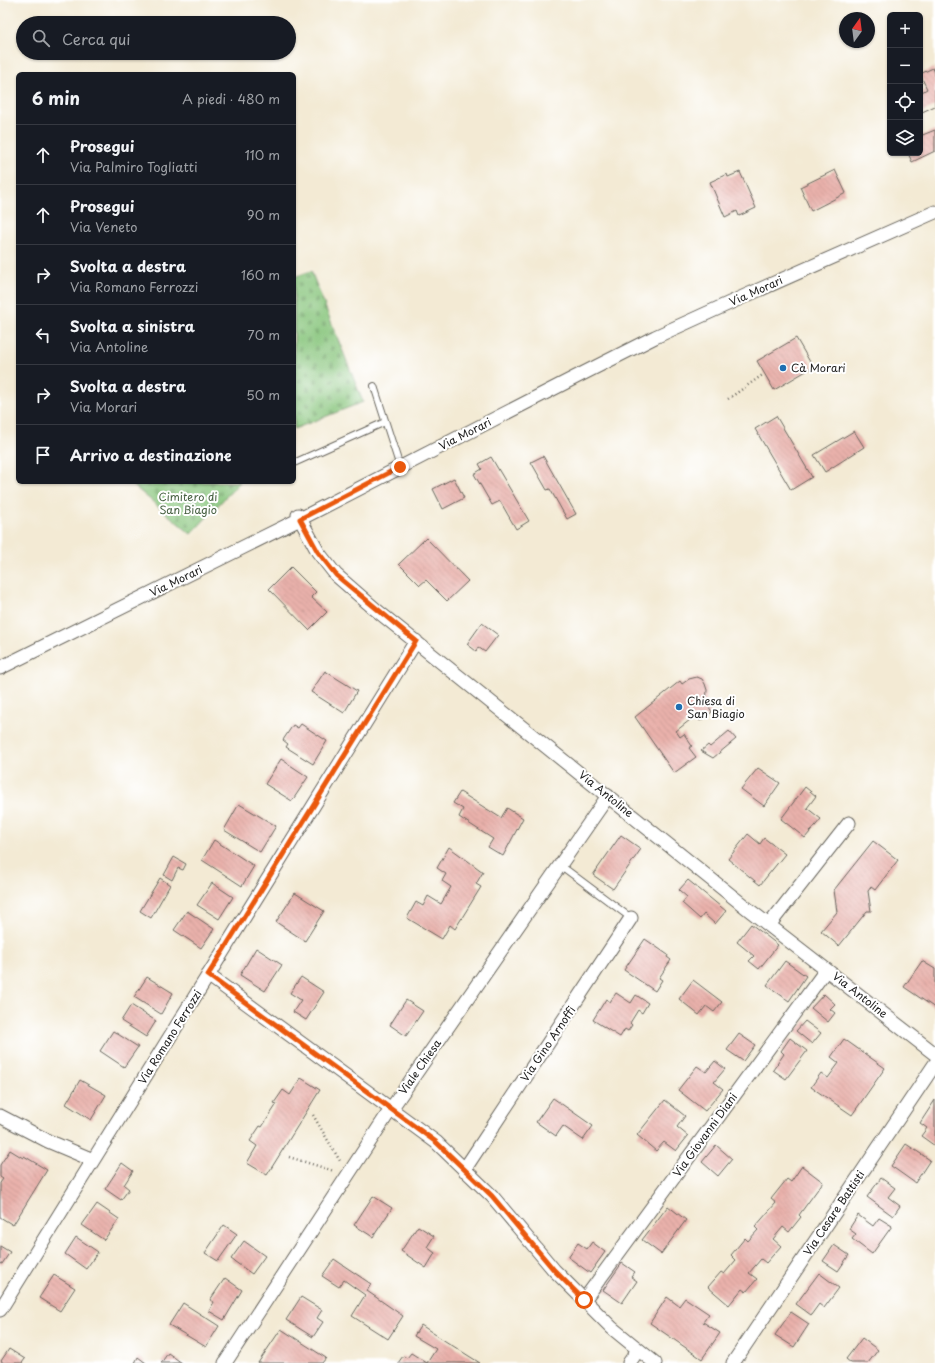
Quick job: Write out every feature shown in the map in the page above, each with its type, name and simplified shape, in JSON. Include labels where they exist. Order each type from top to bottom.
[{"type":"street","name":"Via Morari","points":[[0,668],[655,337],[935,212]]},
{"type":"street","name":"Via Antoline","points":[[299,517],[318,552],[336,575],[769,925],[935,1054]]},
{"type":"street","name":"Via Romano Ferrozzi","points":[[0,1310],[416,641]]},
{"type":"street","name":"Viale Chiesa","points":[[225,1363],[391,1109],[608,796]]},
{"type":"street","points":[[769,925],[849,823]]},
{"type":"street","name":"Via Gino Arnoffi","points":[[464,1170],[631,918]]},
{"type":"street","name":"Via Giovanni Diani","points":[[584,1300],[826,970]]},
{"type":"street","points":[[208,975],[436,1142],[492,1196],[554,1270],[612,1328],[655,1363]]},
{"type":"street","name":"Via Cesare Battisti","points":[[733,1363],[935,1064]]},
{"type":"street","points":[[0,1116],[48,1141],[93,1160]]},
{"type":"street","points":[[629,1363],[638,1350]]},
{"type":"lane","points":[[374,386],[400,467]]},
{"type":"lane","points":[[296,462],[385,422]]},
{"type":"lane","points":[[560,864],[631,918]]},
{"type":"path","points":[[728,399],[764,374]]},
{"type":"path","points":[[313,1115],[348,1175]]},
{"type":"path","points":[[289,1157],[348,1175]]},
{"type":"green space","points":[[311,271],[363,402],[296,428],[296,276]]},
{"type":"green space","name":"Cimitero di San Biagio","points":[[131,484],[238,484],[191,534]]},
{"type":"building","points":[[933,68],[935,73],[935,106],[923,112],[923,91],[927,89],[923,80],[923,73]]},
{"type":"building","points":[[935,130],[935,151],[912,162],[909,156],[923,156],[923,135]]},
{"type":"building","points":[[835,170],[846,193],[811,211],[800,187]]},
{"type":"building","points":[[740,172],[756,208],[739,216],[737,211],[725,217],[710,182],[727,174],[728,177]]},
{"type":"building","points":[[796,338],[813,367],[774,390],[757,361]]},
{"type":"building","points":[[776,416],[812,477],[791,490],[755,429]]},
{"type":"building","points":[[854,431],[864,447],[825,472],[814,455]]},
{"type":"building","points":[[543,456],[576,514],[567,519],[550,489],[547,490],[531,462]]},
{"type":"building","points":[[491,457],[529,521],[516,529],[500,501],[492,505],[474,474],[482,469],[479,464]]},
{"type":"building","points":[[454,478],[464,498],[443,509],[433,489]]},
{"type":"building","points":[[426,538],[468,581],[447,601],[426,580],[420,585],[399,564]]},
{"type":"building","points":[[291,567],[316,592],[311,597],[327,612],[309,630],[269,589]]},
{"type":"building","points":[[482,623],[498,635],[485,652],[478,647],[476,651],[467,644]]},
{"type":"building","points":[[325,671],[357,691],[344,713],[311,692]]},
{"type":"building","name":"Chiesa di San Biagio","points":[[697,677],[702,679],[705,684],[707,690],[706,702],[712,712],[700,721],[695,716],[676,731],[680,737],[684,734],[692,746],[689,748],[696,757],[674,773],[635,717],[680,681],[682,684],[689,679]]},
{"type":"building","points":[[301,724],[327,741],[313,764],[286,747],[288,744],[283,740],[293,725],[298,728]]},
{"type":"building","points":[[729,731],[736,739],[713,758],[701,751],[708,745],[710,747]]},
{"type":"building","points":[[281,759],[308,777],[292,801],[265,784]]},
{"type":"building","points":[[758,768],[780,783],[764,806],[741,789]]},
{"type":"building","points":[[805,787],[816,796],[807,808],[821,819],[805,838],[781,819]]},
{"type":"building","points":[[460,792],[501,818],[507,808],[523,818],[503,856],[488,847],[493,839],[459,817],[463,809],[453,803]]},
{"type":"building","points":[[239,804],[276,826],[260,852],[224,830]]},
{"type":"building","points":[[748,834],[760,844],[764,838],[785,854],[760,885],[728,859]]},
{"type":"building","points":[[621,835],[641,849],[613,889],[593,875]]},
{"type":"building","points":[[214,840],[254,866],[242,886],[202,860]]},
{"type":"building","points":[[873,841],[898,860],[875,890],[871,887],[868,891],[871,911],[867,911],[839,946],[821,931],[837,912],[834,890]]},
{"type":"building","points":[[449,847],[483,872],[476,884],[481,887],[455,929],[450,925],[442,939],[407,918],[416,902],[423,906],[428,896],[441,904],[451,887],[442,881],[446,874],[437,868]]},
{"type":"building","points":[[174,857],[186,864],[183,870],[178,868],[172,880],[164,875]]},
{"type":"building","points":[[160,878],[170,885],[151,918],[140,911]]},
{"type":"building","points":[[688,880],[726,911],[715,924],[704,914],[700,919],[682,903],[687,897],[679,890]]},
{"type":"building","points":[[212,883],[233,897],[219,919],[197,905]]},
{"type":"building","points":[[295,893],[324,911],[305,941],[276,922]]},
{"type":"building","points":[[187,911],[214,929],[201,948],[174,930]]},
{"type":"building","points":[[751,924],[778,945],[759,969],[749,961],[754,956],[737,942]]},
{"type":"building","points":[[645,939],[668,955],[667,957],[671,960],[659,978],[662,980],[655,991],[624,970]]},
{"type":"building","points":[[256,948],[282,965],[265,991],[240,975]]},
{"type":"building","points":[[785,961],[806,976],[789,1001],[767,985]]},
{"type":"building","points":[[922,961],[935,969],[935,1008],[904,987]]},
{"type":"building","points":[[147,977],[173,993],[161,1014],[134,997]]},
{"type":"building","points":[[301,977],[324,992],[306,1020],[293,1012],[301,1000],[290,993]]},
{"type":"building","points":[[693,980],[722,1002],[714,1012],[706,1006],[699,1015],[679,999]]},
{"type":"building","points":[[616,993],[631,1003],[636,995],[648,1003],[642,1013],[638,1010],[630,1023],[632,1025],[628,1031],[625,1029],[620,1037],[593,1020],[606,999],[610,1002]]},
{"type":"building","points":[[824,994],[835,1004],[830,1009],[835,1013],[828,1022],[811,1008]]},
{"type":"building","points":[[406,1000],[423,1011],[406,1036],[390,1025]]},
{"type":"building","points":[[131,1005],[156,1021],[146,1037],[121,1021]]},
{"type":"building","points":[[805,1021],[821,1033],[812,1044],[796,1031]]},
{"type":"building","points":[[113,1031],[138,1047],[124,1067],[100,1051]]},
{"type":"building","points":[[739,1034],[755,1045],[743,1061],[727,1050]]},
{"type":"building","points":[[790,1038],[807,1051],[786,1079],[773,1070],[784,1054],[781,1051]]},
{"type":"building","points":[[844,1039],[885,1068],[852,1115],[811,1087],[821,1073],[828,1078],[839,1063],[831,1057]]},
{"type":"building","points":[[715,1061],[725,1069],[714,1082],[723,1089],[705,1111],[678,1090],[697,1066],[706,1072]]},
{"type":"building","points":[[301,1078],[320,1090],[267,1175],[247,1163],[257,1146],[250,1141],[260,1126],[262,1127],[277,1104],[274,1103],[283,1090],[290,1095]]},
{"type":"building","points":[[80,1080],[106,1095],[91,1120],[66,1104]]},
{"type":"building","points":[[553,1098],[593,1126],[583,1140],[563,1126],[556,1136],[536,1122]]},
{"type":"building","points":[[665,1100],[685,1116],[677,1127],[688,1136],[676,1151],[664,1142],[656,1151],[637,1135]]},
{"type":"building","points":[[935,1100],[935,1146],[921,1136],[927,1128],[920,1123]]},
{"type":"building","points":[[906,1144],[930,1160],[915,1183],[891,1166]]},
{"type":"building","points":[[716,1145],[732,1159],[718,1176],[702,1162]]},
{"type":"building","points":[[10,1150],[23,1158],[24,1156],[47,1170],[13,1225],[0,1217],[0,1183],[3,1179],[0,1177],[0,1165]]},
{"type":"building","points":[[122,1163],[133,1171],[124,1185],[129,1189],[121,1200],[105,1189]]},
{"type":"building","points":[[802,1166],[823,1182],[799,1215],[801,1217],[789,1232],[783,1227],[773,1239],[781,1246],[766,1263],[761,1259],[749,1273],[757,1279],[746,1292],[742,1289],[729,1305],[708,1287],[721,1272],[724,1274],[736,1260],[731,1255],[745,1238],[748,1241],[758,1230],[755,1227],[776,1203],[771,1199],[787,1179],[791,1182]]},
{"type":"building","points":[[881,1178],[895,1188],[888,1197],[900,1206],[893,1216],[867,1197]]},
{"type":"building","points":[[373,1196],[392,1208],[373,1237],[354,1225]]},
{"type":"building","points":[[97,1204],[119,1219],[104,1240],[82,1225]]},
{"type":"building","points":[[668,1206],[686,1220],[661,1254],[642,1240]]},
{"type":"building","points":[[858,1215],[873,1226],[879,1218],[892,1226],[872,1254],[852,1239],[856,1234],[849,1229]]},
{"type":"building","points":[[224,1225],[237,1234],[218,1261],[205,1253]]},
{"type":"building","points":[[418,1226],[434,1236],[427,1247],[435,1253],[426,1268],[401,1251]]},
{"type":"building","points":[[76,1237],[98,1252],[86,1269],[65,1254]]},
{"type":"building","points":[[244,1241],[265,1256],[252,1274],[231,1259]]},
{"type":"building","points":[[592,1242],[605,1252],[590,1273],[568,1257],[578,1243],[587,1249]]},
{"type":"building","points":[[834,1245],[849,1255],[838,1271],[823,1261]]},
{"type":"building","points":[[0,1246],[10,1252],[2,1264],[0,1263]]},
{"type":"building","points":[[334,1259],[371,1284],[367,1291],[403,1316],[388,1339],[352,1316],[365,1295],[344,1280],[339,1287],[322,1276]]},
{"type":"building","points":[[622,1263],[635,1272],[631,1277],[637,1281],[622,1303],[603,1290]]},
{"type":"building","points":[[819,1273],[839,1288],[824,1308],[819,1304],[811,1315],[796,1304]]},
{"type":"building","points":[[54,1275],[75,1288],[60,1311],[39,1298]]},
{"type":"building","points":[[225,1278],[242,1290],[224,1320],[209,1311],[214,1302],[210,1300]]},
{"type":"building","points":[[301,1297],[322,1310],[317,1318],[323,1322],[313,1337],[286,1320]]},
{"type":"building","points":[[667,1297],[679,1306],[685,1298],[709,1314],[703,1322],[720,1333],[702,1359],[650,1323]]},
{"type":"building","points":[[183,1303],[219,1326],[206,1347],[169,1325]]},
{"type":"building","points":[[791,1312],[809,1324],[794,1347],[775,1335]]},
{"type":"building","points":[[421,1325],[480,1363],[427,1363],[436,1349],[414,1336]]},
{"type":"building","points":[[281,1329],[326,1358],[322,1363],[258,1363]]},
{"type":"building","points":[[862,1338],[878,1350],[868,1363],[851,1363],[846,1359]]},
{"type":"building","points":[[9,1349],[25,1359],[22,1363],[4,1363],[1,1361]]},
{"type":"building","points":[[168,1353],[182,1363],[161,1363]]},
{"type":"building","points":[[411,1353],[427,1363],[398,1363],[403,1356],[407,1358]]},
{"type":"building","points":[[138,1357],[146,1363],[135,1363]]},
{"type":"place","name":"Cà Morari","points":[[783,368]]},
{"type":"place","name":"Chiesa di San Biagio","points":[[679,707]]},
{"type":"route","points":[[400,467],[300,519],[318,552],[336,575],[416,641],[208,975],[436,1142],[492,1196],[554,1270],[584,1300]]}]
